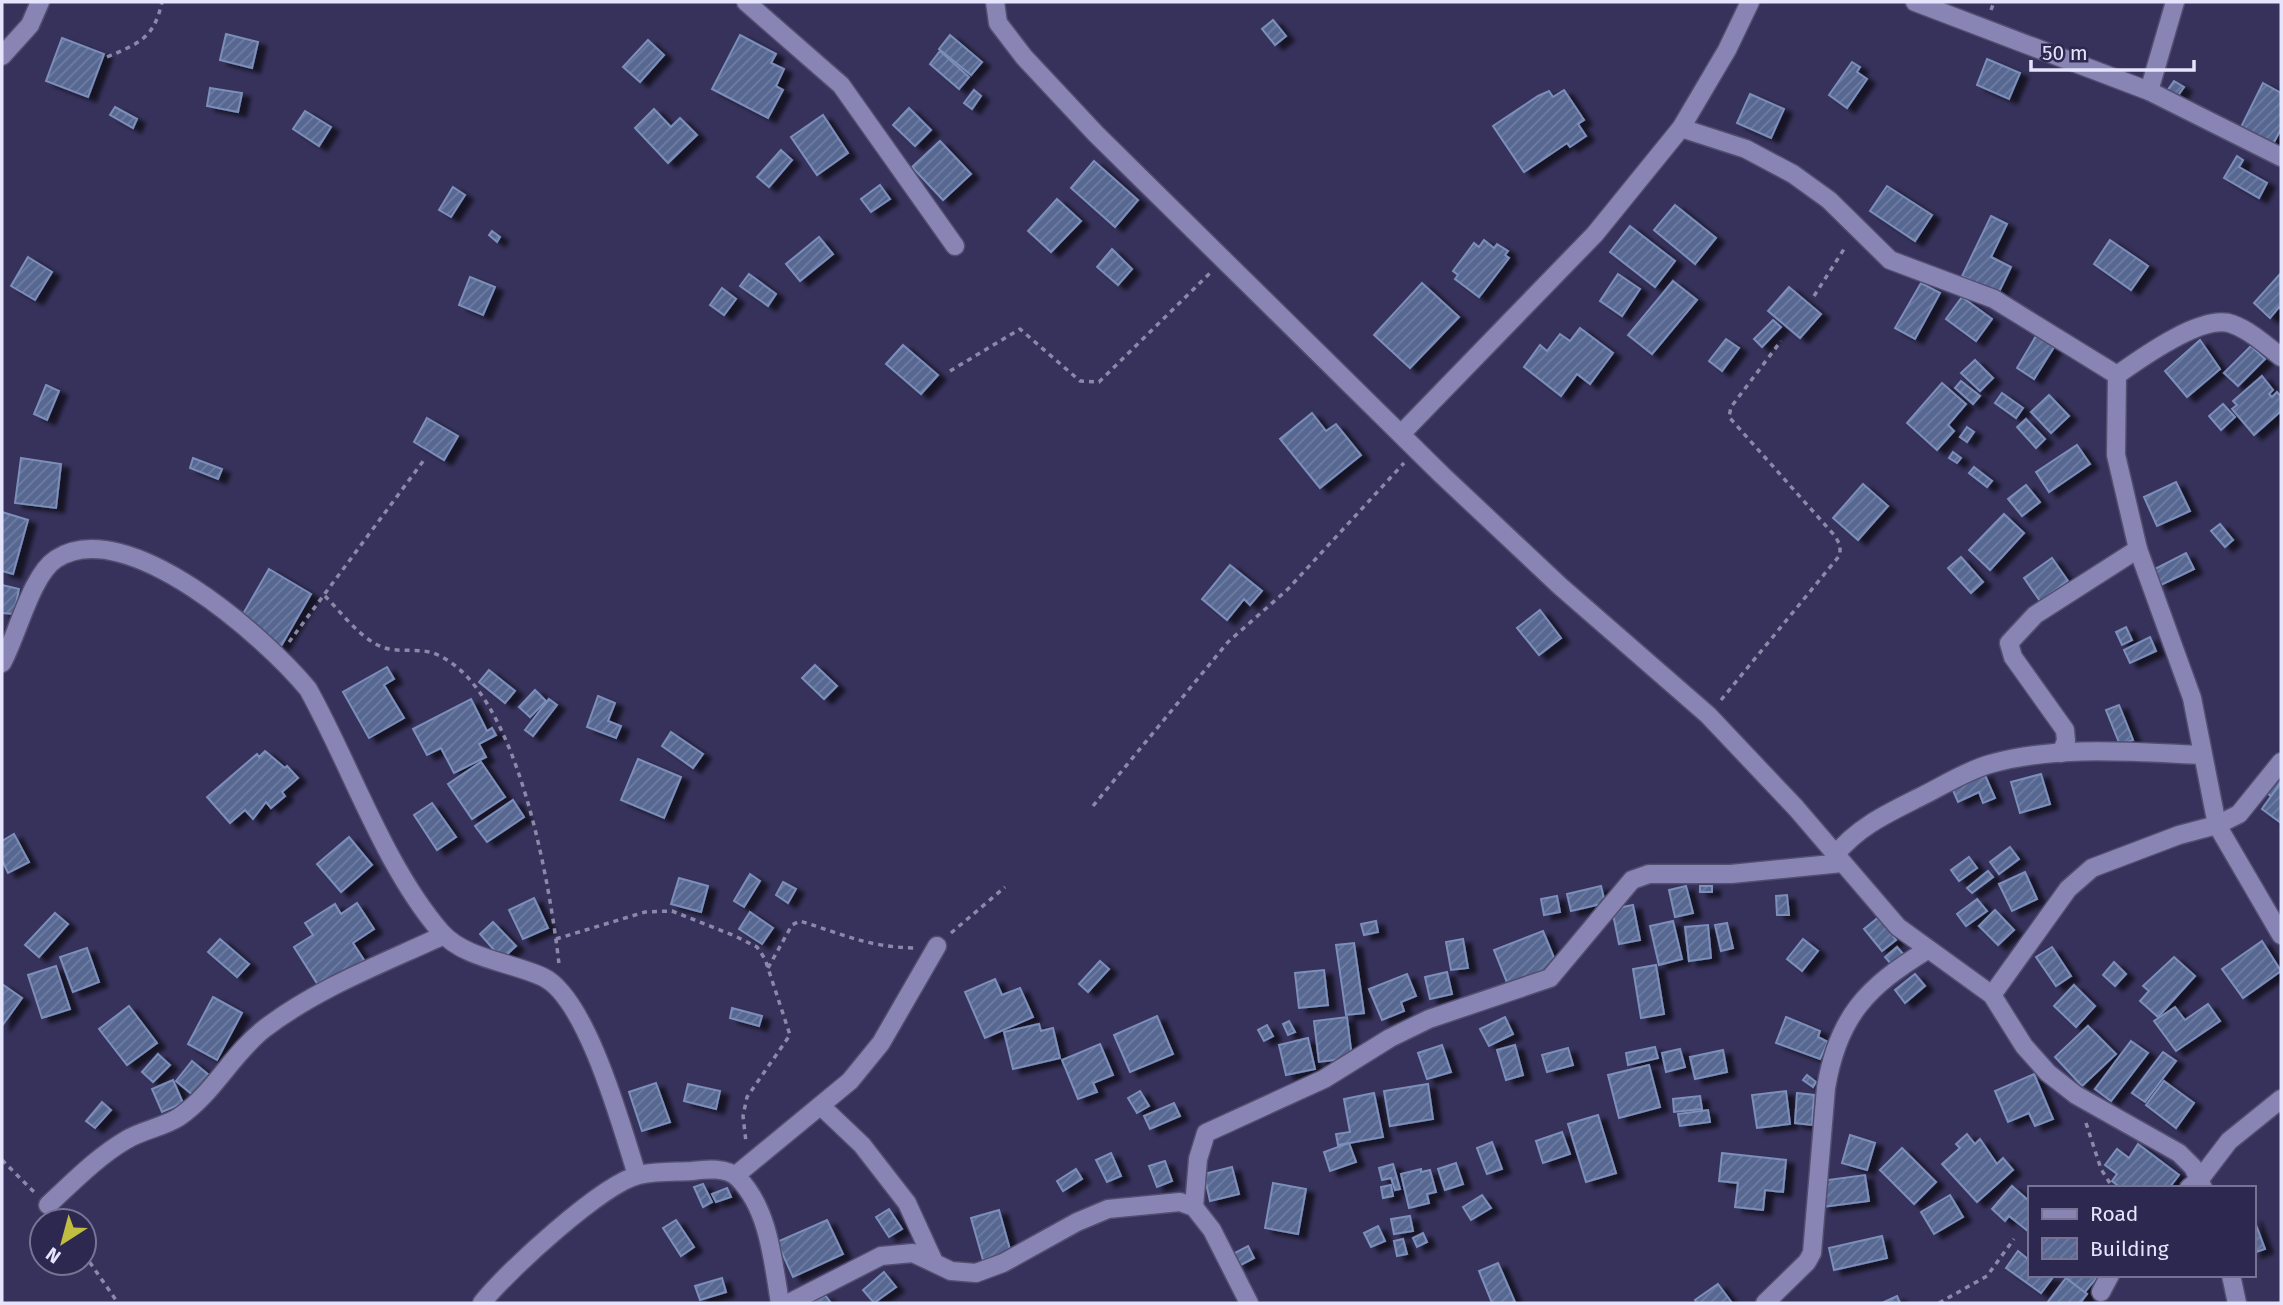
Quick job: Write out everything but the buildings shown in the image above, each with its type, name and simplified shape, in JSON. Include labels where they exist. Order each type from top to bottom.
[{"type":"street","points":[[2,56],[30,25],[40,2]]},
{"type":"street","points":[[746,2],[841,85],[955,246]]},
{"type":"street","points":[[995,2],[998,23],[1024,57],[1223,261],[1560,586],[1708,715],[1898,927],[1992,995],[2024,1046],[2048,1073],[2076,1095],[2179,1153],[2197,1185],[2229,1141],[2281,1099]]},
{"type":"street","points":[[1401,434],[1595,234],[1681,128],[1727,50],[1750,2]]},
{"type":"street","points":[[1915,2],[2148,91],[2281,157]]},
{"type":"street","points":[[2148,91],[2175,2]]},
{"type":"street","points":[[1681,128],[1746,149],[1793,174],[1829,200],[1890,260],[1994,299],[2117,375]]},
{"type":"street","points":[[2117,375],[2149,352],[2211,322],[2231,323],[2281,357]]},
{"type":"street","points":[[2117,375],[2116,454],[2137,549],[2192,698],[2217,825],[2281,935]]},
{"type":"street","points":[[2060,753],[2066,741],[2065,730],[2013,657],[2009,642],[2035,615],[2137,549]]},
{"type":"street","points":[[2,663],[33,590],[52,562],[87,550],[115,550],[174,576],[243,626],[308,689],[415,899],[444,935],[481,955],[544,978],[563,991],[574,1007],[614,1100],[636,1175]]},
{"type":"street","points":[[1839,859],[1848,840],[1878,818],[1988,764],[2060,753],[2102,751],[2202,755]]},
{"type":"street","points":[[1992,995],[2068,889],[2081,876],[2143,848],[2217,825],[2239,814],[2281,762]]},
{"type":"street","points":[[1194,1207],[1198,1159],[1206,1133],[1324,1079],[1429,1019],[1550,978],[1632,880],[1649,874],[1731,874],[1839,859]]},
{"type":"street","points":[[48,1205],[107,1152],[128,1138],[177,1119],[194,1106],[262,1030],[298,1006],[444,935]]},
{"type":"street","points":[[482,1303],[548,1238],[596,1199],[636,1175],[714,1169],[742,1170],[850,1081],[881,1043],[937,946]]},
{"type":"street","points":[[1765,1303],[1807,1262],[1812,1252],[1827,1077],[1851,1015],[1884,977],[1927,950]]},
{"type":"street","points":[[821,1106],[862,1145],[907,1203],[934,1262]]},
{"type":"street","points":[[742,1170],[770,1247],[780,1303]]},
{"type":"street","points":[[789,1303],[881,1256],[913,1253],[951,1271],[976,1273],[1003,1263],[1077,1222],[1108,1209],[1180,1202],[1194,1207],[1212,1230],[1249,1303]]},
{"type":"street","points":[[2101,1292],[2109,1277]]},
{"type":"street","points":[[2231,1277],[2237,1303]]},
{"type":"path","points":[[107,57],[147,37],[158,23],[162,2]]},
{"type":"path","points":[[1814,296],[1857,229]]},
{"type":"path","points":[[950,371],[1020,329],[1080,382],[1099,382],[1223,261]]},
{"type":"path","points":[[1708,715],[1840,555],[1840,545],[1835,536],[1729,417],[1731,407],[1781,341]]},
{"type":"path","points":[[1093,806],[1228,642],[1288,589],[1417,450]]},
{"type":"path","points":[[277,657],[424,460]]},
{"type":"path","points":[[325,596],[365,635],[385,648],[438,654],[463,672],[487,700],[511,754],[537,833],[563,991]]},
{"type":"path","points":[[768,968],[792,925],[800,921],[845,939],[886,947],[937,946],[1005,887]]},
{"type":"path","points":[[556,939],[645,912],[671,911],[757,947],[768,968],[790,1035],[747,1097],[743,1115],[742,1170]]},
{"type":"path","points":[[2076,1095],[2101,1169],[2112,1186]]},
{"type":"path","points":[[2,1160],[48,1205]]},
{"type":"path","points":[[1939,1303],[1987,1276],[2014,1239]]},
{"type":"path","points":[[98,1274],[118,1303]]}]
